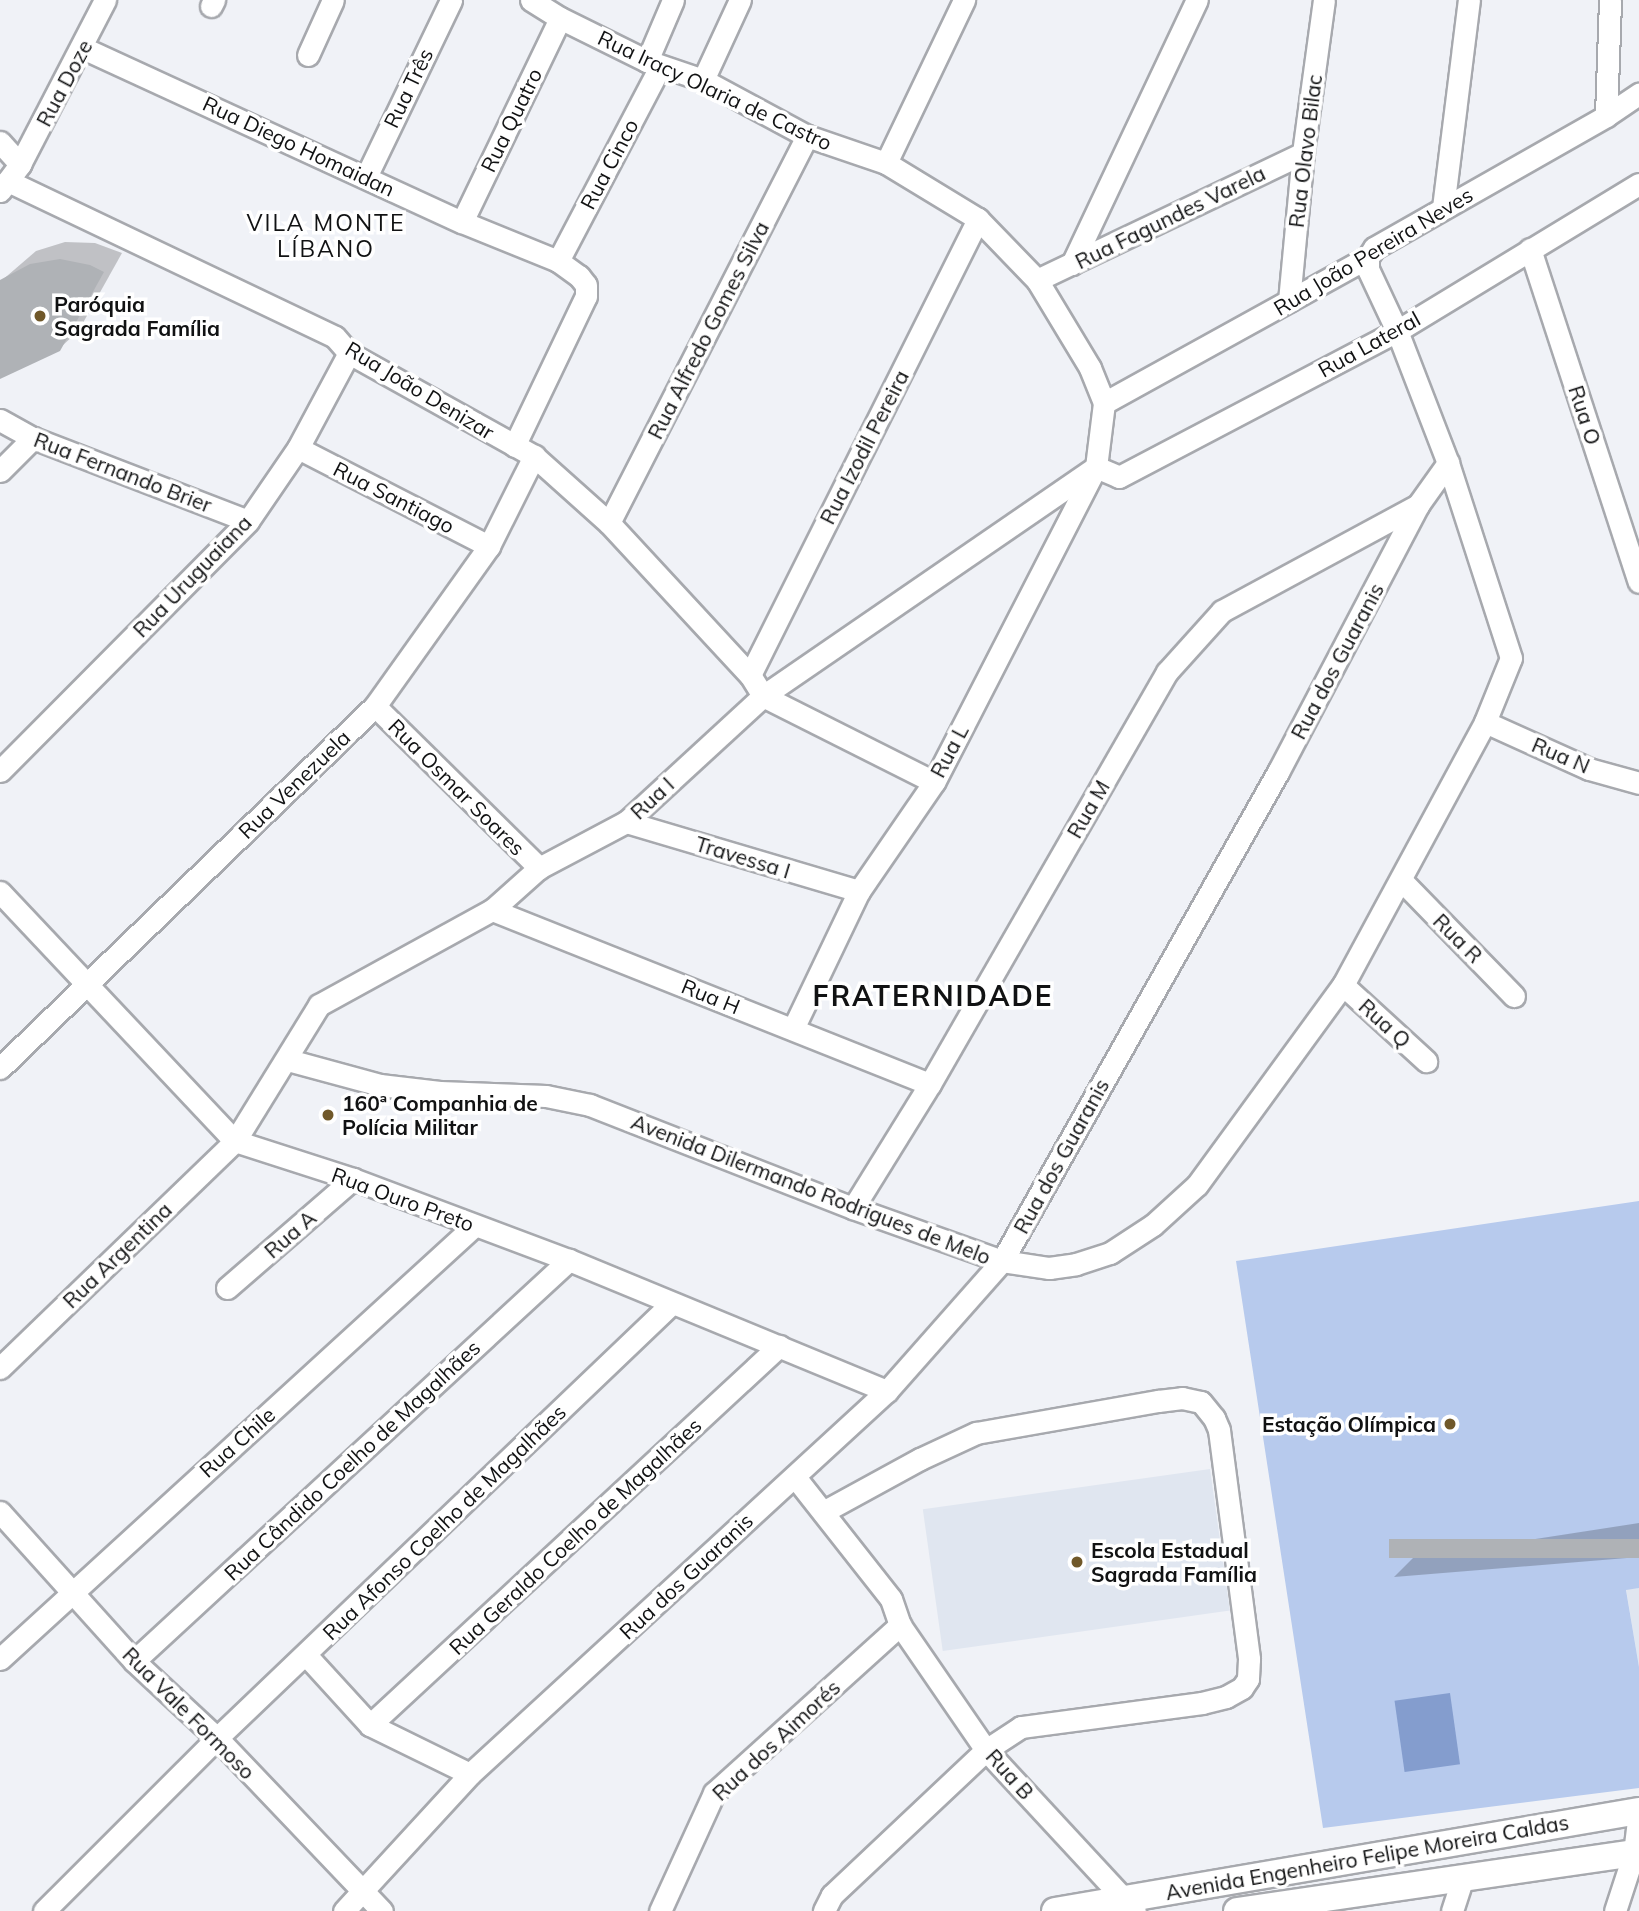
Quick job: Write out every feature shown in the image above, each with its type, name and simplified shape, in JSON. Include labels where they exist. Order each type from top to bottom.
[{"type":"street","name":"Rua Doze","points":[[9,179],[83,48],[105,0]]},
{"type":"street","points":[[308,55],[334,0]]},
{"type":"street","name":"Rua Três","points":[[366,177],[451,0]]},
{"type":"street","name":"Rua Iracy Olaria de Castro","points":[[531,0],[558,10],[653,64],[703,80],[807,136],[886,163],[978,219],[1037,280],[1090,368],[1104,403],[1096,467]]},
{"type":"street","name":"Rua Cinco","points":[[558,261],[653,64],[673,0]]},
{"type":"street","points":[[703,80],[740,0]]},
{"type":"street","points":[[886,163],[964,0]]},
{"type":"street","points":[[1072,264],[1197,0]]},
{"type":"street","name":"Rua Olavo Bilac","points":[[1289,301],[1303,153],[1324,0]]},
{"type":"street","points":[[1443,208],[1469,0]]},
{"type":"street","points":[[1606,116],[1610,0]]},
{"type":"street","name":"Rua Quatro","points":[[462,222],[558,10]]},
{"type":"street","name":"Rua Diego Homaidan","points":[[83,48],[462,222],[558,261],[579,276],[586,285],[586,296],[514,446]]},
{"type":"street","name":"Rua João Pereira Neves","points":[[1104,403],[1368,257],[1374,248],[1606,116],[1639,94]]},
{"type":"street","name":"Rua Alfredo Gomes Silva","points":[[609,523],[807,136]]},
{"type":"street","points":[[0,142],[9,179]]},
{"type":"street","name":"Rua Fagundes Varela","points":[[1037,280],[1303,153]]},
{"type":"street","name":"Rua João Denizar","points":[[9,179],[335,337],[349,353],[534,456],[609,523],[750,675],[763,695]]},
{"type":"street","name":"Rua Lateral","points":[[1096,467],[1119,477],[1397,331],[1636,185]]},
{"type":"street","name":"Rua Izodil Pereira","points":[[750,675],[978,219]]},
{"type":"street","name":"Rua O","points":[[1530,249],[1639,582]]},
{"type":"street","name":"Avenida Dilermando Rodrigues de Melo","points":[[288,1060],[380,1085],[440,1092],[546,1096],[590,1105],[853,1208],[1002,1261],[1049,1268],[1076,1265],[1110,1253],[1153,1225],[1197,1185],[1343,985],[1485,722],[1511,658],[1448,463],[1397,331],[1368,269],[1368,257]]},
{"type":"street","name":"Rua Uruguaiana","points":[[0,771],[248,521],[298,447],[349,353]]},
{"type":"street","name":"Rua Fernando Brier","points":[[0,420],[33,438],[248,521]]},
{"type":"street","points":[[0,471],[33,438]]},
{"type":"street","name":"Rua Santiago","points":[[298,447],[489,546]]},
{"type":"street","name":"Rua Venezuela","points":[[0,1068],[375,706],[489,546],[534,456]]},
{"type":"street","name":"Rua dos Guaranis","points":[[344,1911],[470,1774],[887,1391],[1002,1261],[1278,772],[1418,505],[1448,463]]},
{"type":"street","name":"Rua I","points":[[235,1141],[288,1060],[319,1005],[492,910],[539,868],[626,822],[763,695],[1096,467]]},
{"type":"street","name":"Rua L","points":[[793,1029],[859,891],[934,782],[1096,467]]},
{"type":"street","name":"Rua M","points":[[853,1208],[930,1084],[1167,672],[1222,611],[1418,505]]},
{"type":"street","points":[[763,695],[934,782]]},
{"type":"street","name":"Rua Osmar Soares","points":[[375,706],[539,868]]},
{"type":"street","name":"Rua N","points":[[1485,722],[1589,769],[1639,783]]},
{"type":"street","name":"Travessa I","points":[[626,822],[859,891]]},
{"type":"street","name":"Rua R","points":[[1401,880],[1514,996]]},
{"type":"street","name":"Rua Ouro Preto","points":[[0,892],[235,1141],[353,1179],[569,1260],[887,1391]]},
{"type":"street","name":"Rua H","points":[[492,910],[930,1084]]},
{"type":"street","name":"Rua Q","points":[[1343,985],[1426,1061]]},
{"type":"street","name":"Rua Argentina","points":[[0,1368],[235,1141]]},
{"type":"street","name":"Rua A","points":[[227,1289],[353,1179]]},
{"type":"street","name":"Rua Chile","points":[[0,1659],[474,1226]]},
{"type":"street","name":"Rua Cândido Coelho de Magalhães","points":[[134,1661],[569,1260]]},
{"type":"street","name":"Rua Afonso Coelho de Magalhães","points":[[44,1911],[216,1738],[671,1304]]},
{"type":"street","name":"Rua Geraldo Coelho de Magalhães","points":[[370,1725],[779,1346]]},
{"type":"street","points":[[823,1512],[896,1471],[976,1433],[1182,1398],[1200,1402],[1214,1418],[1219,1430],[1249,1659],[1248,1679],[1242,1688],[1226,1697],[1202,1703],[1021,1727],[986,1750],[832,1895],[824,1911]]},
{"type":"street","name":"Rua B","points":[[795,1477],[891,1599],[900,1625],[986,1750],[1130,1904]]},
{"type":"street","name":"Rua Vale Formoso","points":[[0,1512],[134,1661],[216,1738],[382,1911]]},
{"type":"street","name":"Rua dos Aimorés","points":[[660,1911],[714,1793],[900,1625]]},
{"type":"street","points":[[306,1655],[370,1725],[470,1774]]},
{"type":"street","points":[[1615,1911],[1637,1856],[1639,1811]]},
{"type":"street","name":"Avenida Engenheiro Felipe Moreira Caldas","points":[[1055,1911],[1130,1904],[1639,1811]]},
{"type":"street","name":"Avenida Engenheiro Felipe Moreira Caldas","points":[[1237,1911],[1637,1856]]},
{"type":"street","points":[[1452,1911],[1463,1878]]},
{"type":"shaded area","name":"Estação Olímpica","points":[[1639,1201],[1639,1588],[1626,1590],[1639,1667],[1639,1788],[1323,1828],[1236,1261]]},
{"type":"shaded area","name":"Escola Estadual Sagrada Família","points":[[1210,1469],[1230,1611],[943,1651],[923,1509]]},
{"type":"shaded area","points":[[1639,1588],[1639,1667],[1626,1589]]},
{"type":"shaded area","points":[[1450,1693],[1460,1764],[1405,1772],[1395,1701]]},
{"type":"building","name":"Paróquia Sagrada Família","points":[[60,259],[90,265],[104,272],[60,351],[0,379],[0,280],[30,264]]},
{"type":"building","points":[[1389,1539],[1639,1539],[1639,1558],[1389,1558]]},
{"type":"place","name":"Paróquia Sagrada Família","points":[[40,316]]},
{"type":"place","name":"160ª Companhia de Polícia Militar","points":[[328,1115]]},
{"type":"place","name":"Estação Olímpica","points":[[1450,1424]]},
{"type":"place","name":"Escola Estadual Sagrada Família","points":[[1077,1562]]},
{"type":"district","name":"VILA MONTE LÍBANO","points":[[326,236]]},
{"type":"district","name":"FRATERNIDADE","points":[[933,996]]}]
